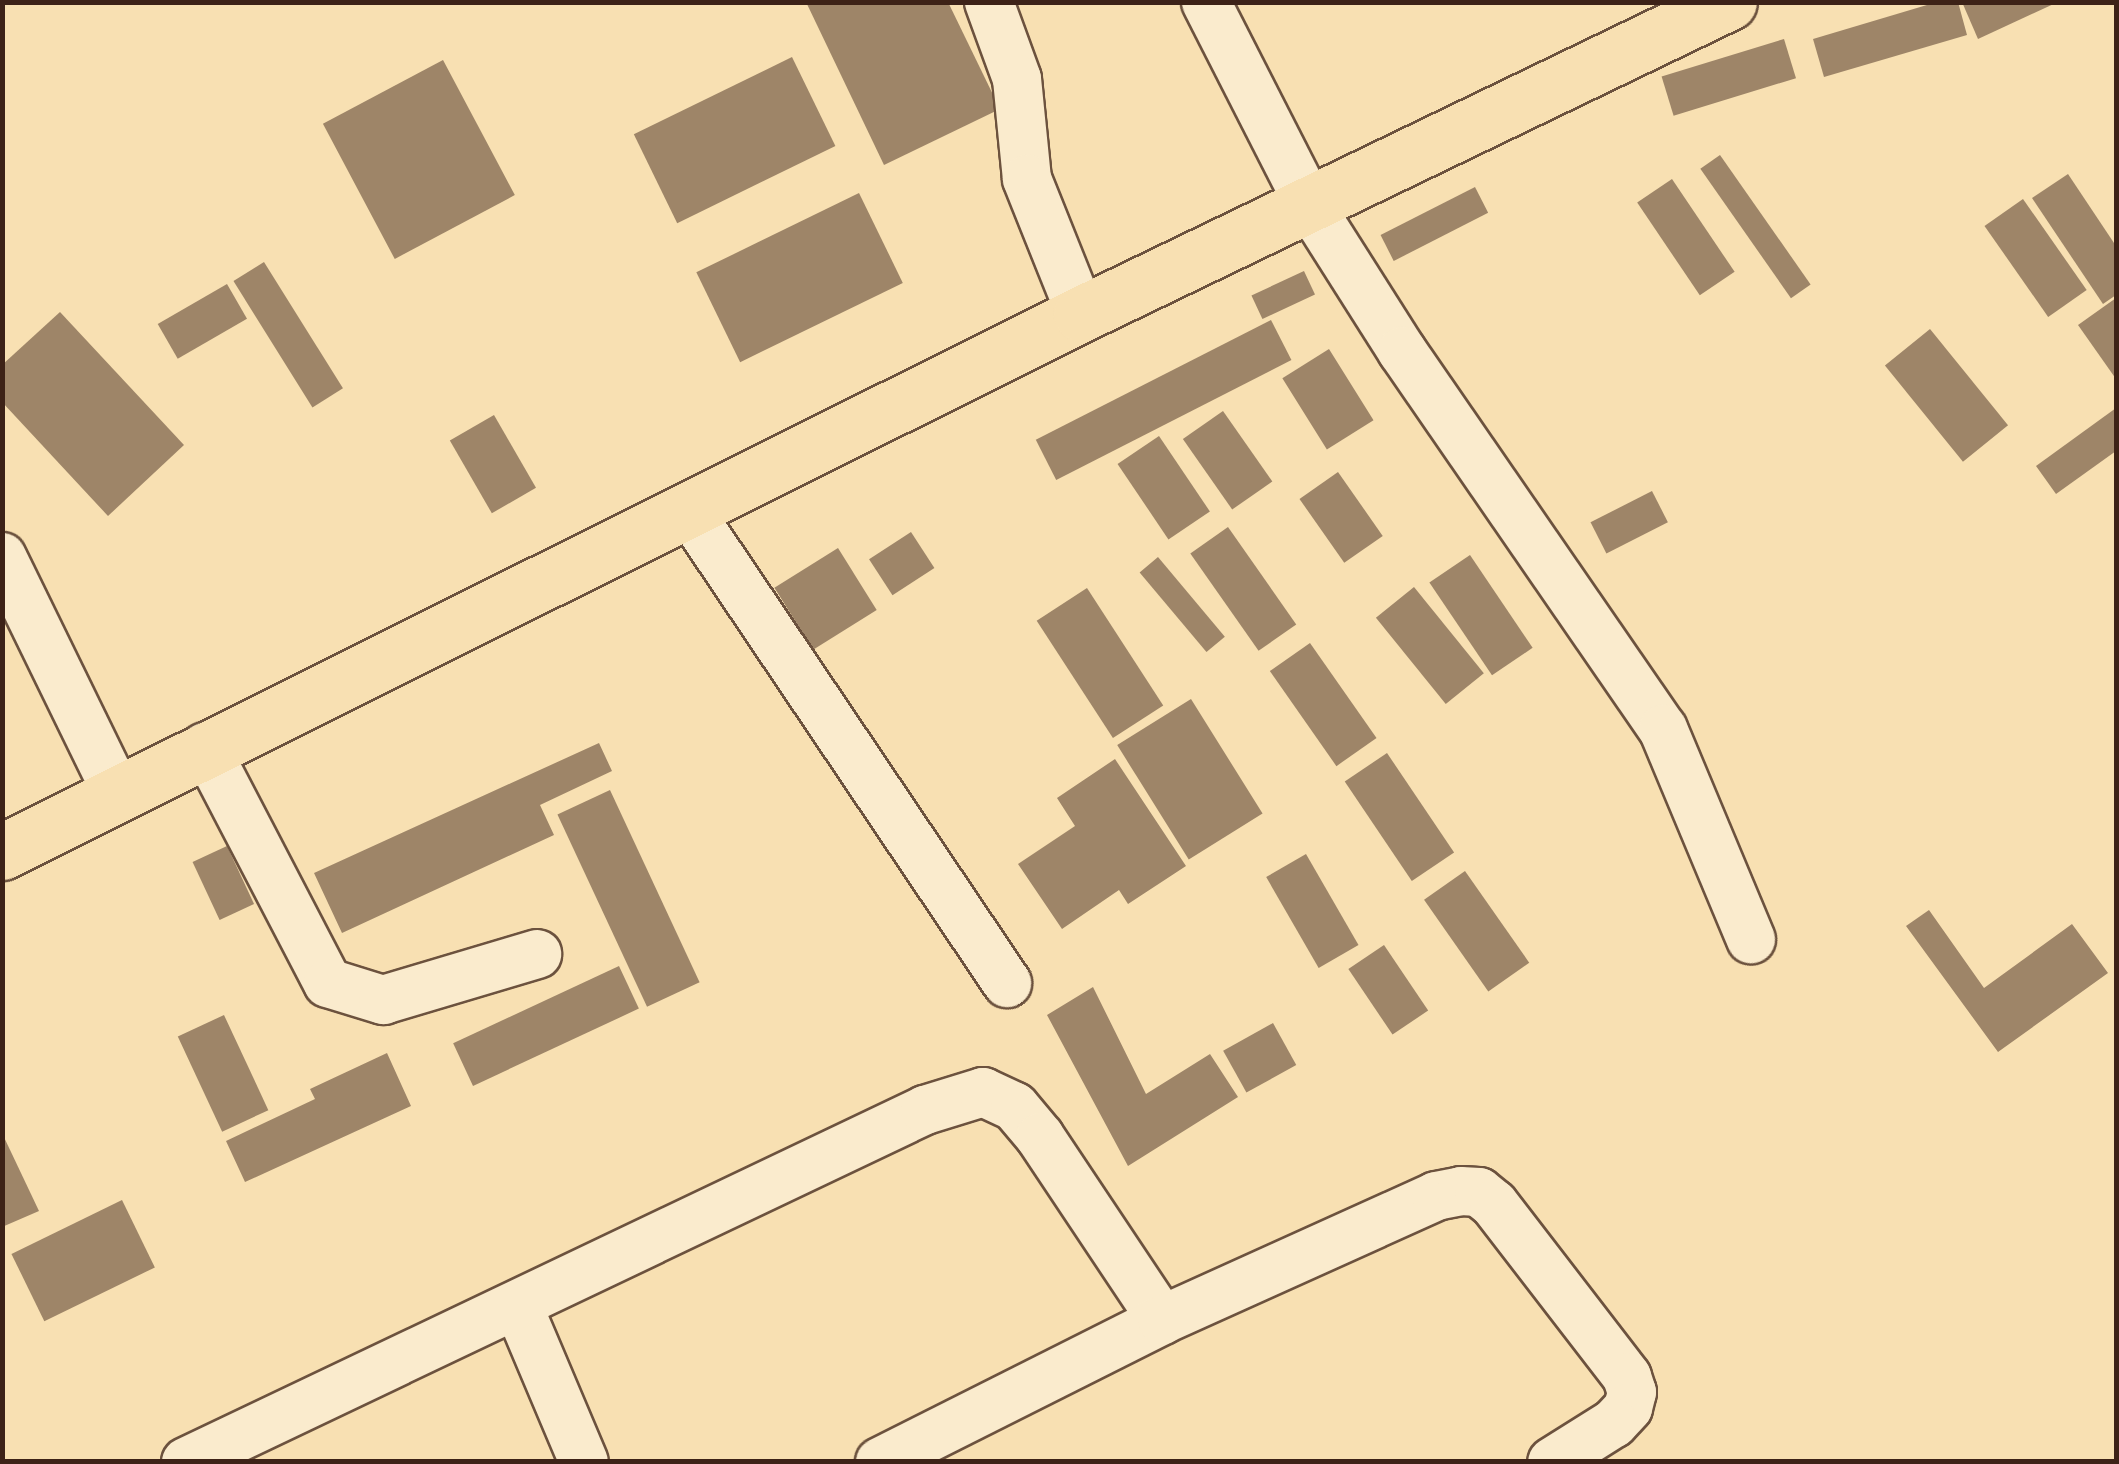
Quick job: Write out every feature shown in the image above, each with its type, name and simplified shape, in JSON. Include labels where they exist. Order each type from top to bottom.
[{"type":"main road","points":[[2,852],[1081,314],[1728,2]]},
{"type":"street","points":[[990,2],[1017,79],[1028,179],[1081,314]]},
{"type":"street","points":[[1206,2],[1310,206],[1402,351],[1663,729],[1751,939]]},
{"type":"street","points":[[688,508],[1007,982]]},
{"type":"street","points":[[2,556],[117,793]]},
{"type":"street","points":[[206,747],[328,984],[383,1000],[536,954]]},
{"type":"street","points":[[186,1462],[924,1110],[983,1092],[1015,1106],[1040,1137],[1162,1320]]},
{"type":"street","points":[[880,1462],[1162,1320],[1436,1196],[1479,1192],[1520,1234],[1627,1377],[1632,1392],[1628,1408],[1614,1424],[1552,1462]]},
{"type":"street","points":[[518,1306],[584,1462]]},
{"type":"building","points":[[806,2],[948,2],[1000,109],[884,165]]},
{"type":"building","points":[[1937,2],[1958,2],[1967,35],[1824,77],[1813,39]]},
{"type":"building","points":[[1962,2],[2058,2],[1978,39]]},
{"type":"building","points":[[1784,39],[1796,78],[1674,116],[1662,76]]},
{"type":"building","points":[[792,57],[835,146],[677,223],[634,134]]},
{"type":"building","points":[[443,60],[515,195],[395,259],[323,124]]},
{"type":"building","points":[[1720,155],[1811,284],[1791,298],[1700,169]]},
{"type":"building","points":[[2068,174],[2116,246],[2116,295],[2103,304],[2032,198]]},
{"type":"building","points":[[1672,179],[1735,272],[1700,295],[1637,202]]},
{"type":"building","points":[[1475,187],[1488,213],[1394,261],[1381,235]]},
{"type":"building","points":[[859,193],[903,283],[740,362],[696,272]]},
{"type":"building","points":[[2023,199],[2087,290],[2048,317],[1984,226]]},
{"type":"building","points":[[264,262],[343,388],[312,407],[233,281]]},
{"type":"building","points":[[1304,271],[1315,295],[1262,319],[1251,296]]},
{"type":"building","points":[[227,284],[247,319],[178,359],[158,324]]},
{"type":"building","points":[[2116,298],[2116,379],[2078,325]]},
{"type":"building","points":[[60,312],[184,445],[108,516],[2,402],[2,365]]},
{"type":"building","points":[[1271,320],[1291,360],[1056,480],[1036,440]]},
{"type":"building","points":[[1930,329],[2008,425],[1963,462],[1885,366]]},
{"type":"building","points":[[1329,349],[1374,420],[1327,449],[1282,378]]},
{"type":"building","points":[[2116,408],[2116,451],[2056,494],[2036,466]]},
{"type":"building","points":[[1223,411],[1272,481],[1232,510],[1183,439]]},
{"type":"building","points":[[494,415],[536,488],[492,513],[450,440]]},
{"type":"building","points":[[1159,436],[1210,511],[1168,539],[1118,464]]},
{"type":"building","points":[[1338,472],[1383,536],[1344,563],[1299,499]]},
{"type":"building","points":[[1652,491],[1668,522],[1606,554],[1591,522]]},
{"type":"building","points":[[1228,527],[1296,624],[1259,651],[1190,553]]},
{"type":"building","points":[[911,532],[934,568],[892,595],[869,559]]},
{"type":"building","points":[[838,548],[877,610],[813,650],[774,588]]},
{"type":"building","points":[[1470,555],[1533,648],[1492,675],[1429,582]]},
{"type":"building","points":[[1158,557],[1225,637],[1206,652],[1140,572]]},
{"type":"building","points":[[1414,587],[1484,673],[1446,704],[1376,618]]},
{"type":"building","points":[[1087,588],[1163,705],[1113,738],[1037,621]]},
{"type":"building","points":[[1310,643],[1377,738],[1336,766],[1270,671]]},
{"type":"building","points":[[1191,699],[1263,813],[1189,860],[1117,745]]},
{"type":"building","points":[[599,743],[612,771],[540,805],[554,835],[342,933],[314,873]]},
{"type":"building","points":[[1387,753],[1454,852],[1412,881],[1345,782]]},
{"type":"building","points":[[1115,759],[1186,866],[1128,904],[1119,890],[1062,929],[1018,864],[1075,826],[1057,798]]},
{"type":"building","points":[[610,790],[700,982],[647,1007],[557,815]]},
{"type":"building","points":[[227,846],[254,904],[220,920],[193,862]]},
{"type":"building","points":[[1306,854],[1358,945],[1319,968],[1266,877]]},
{"type":"building","points":[[1465,871],[1529,963],[1488,991],[1424,900]]},
{"type":"building","points":[[1929,910],[1984,988],[2072,924],[2108,973],[1998,1052],[1906,926]]},
{"type":"building","points":[[1384,945],[1428,1010],[1393,1035],[1348,969]]},
{"type":"building","points":[[619,966],[639,1009],[473,1086],[453,1043]]},
{"type":"building","points":[[1093,987],[1146,1094],[1210,1054],[1238,1097],[1128,1166],[1047,1015]]},
{"type":"building","points":[[224,1015],[268,1110],[222,1132],[178,1037]]},
{"type":"building","points":[[1273,1023],[1296,1065],[1246,1093],[1223,1051]]},
{"type":"building","points":[[387,1053],[411,1106],[245,1182],[226,1141],[315,1099],[310,1089]]},
{"type":"building","points":[[2,1133],[39,1211],[2,1227]]},
{"type":"building","points":[[122,1200],[155,1267],[44,1321],[11,1254]]}]
